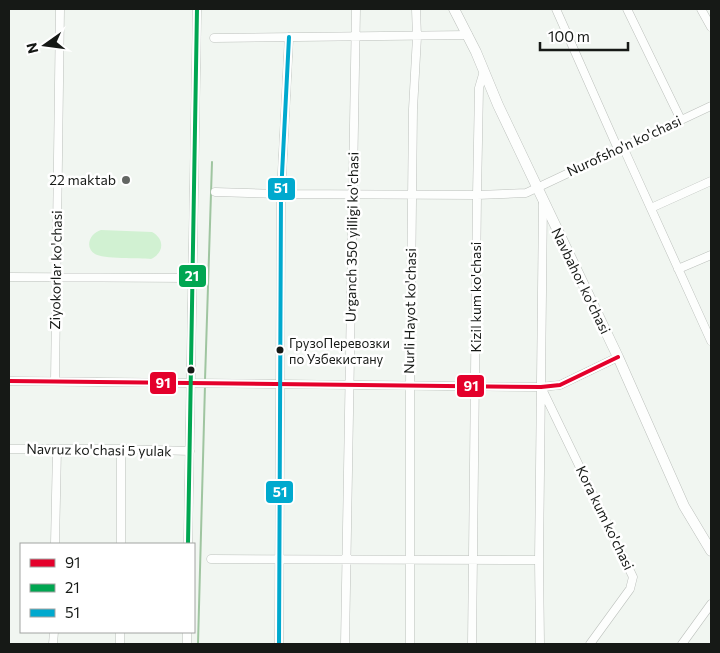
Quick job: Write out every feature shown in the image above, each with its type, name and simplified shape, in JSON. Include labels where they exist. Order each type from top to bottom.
[{"type":"main road","name":"Navbahor ko'chasi","points":[[454,9],[468,35],[543,202],[618,357],[684,506],[711,551]]},
{"type":"street","name":"Ziyokorlar ko'chasi","points":[[55,381],[60,9]]},
{"type":"street","points":[[188,543],[197,9]]},
{"type":"street","name":"Urganch 350 yilligi ko'chasi","points":[[345,644],[356,9]]},
{"type":"street","name":"Nurli Hayot ko'chasi","points":[[410,644],[410,385],[416,9]]},
{"type":"street","points":[[556,9],[711,341]]},
{"type":"street","points":[[627,9],[681,120]]},
{"type":"street","points":[[701,9],[711,27]]},
{"type":"street","points":[[214,38],[468,35]]},
{"type":"street","points":[[279,644],[282,383],[281,194],[289,37]]},
{"type":"street","name":"Kizil kum ko'chasi","points":[[472,644],[479,88],[484,71]]},
{"type":"street","name":"Nurofsho'n ko'chasi","points":[[215,192],[353,195],[526,193],[711,106]]},
{"type":"street","points":[[650,208],[711,181]]},
{"type":"street","name":"Kora kum ko'chasi","points":[[540,644],[539,560],[543,202]]},
{"type":"street","points":[[678,270],[711,255]]},
{"type":"street","points":[[9,277],[192,278]]},
{"type":"street","points":[[9,381],[541,387],[560,385],[618,357]]},
{"type":"street","name":"Kora kum ko'chasi","points":[[541,387],[633,577],[630,589],[590,644]]},
{"type":"street","name":"Navruz ko'chasi 5 yulak","points":[[9,449],[190,451]]},
{"type":"street","points":[[55,543],[57,449]]},
{"type":"street","points":[[121,449],[121,543]]},
{"type":"street","points":[[212,559],[539,560]]},
{"type":"street","points":[[682,644],[711,604]]},
{"type":"green space","points":[[101,230],[152,232],[161,242],[160,250],[151,259],[99,256],[92,251],[89,244],[91,237]]},
{"type":"waterway","points":[[205,380],[212,162]]},
{"type":"waterway","points":[[198,644],[205,385]]},
{"type":"transit line","name":"21","points":[[188,543],[197,9]]},
{"type":"transit line","name":"51","points":[[279,644],[281,194],[289,37]]},
{"type":"transit line","name":"91","points":[[9,381],[541,387],[560,385],[618,357]]},
{"type":"place","name":"22 maktab","points":[[126,180]]},
{"type":"place","name":"ГрузоПеревозки по Узбекистану","points":[[280,350]]}]
